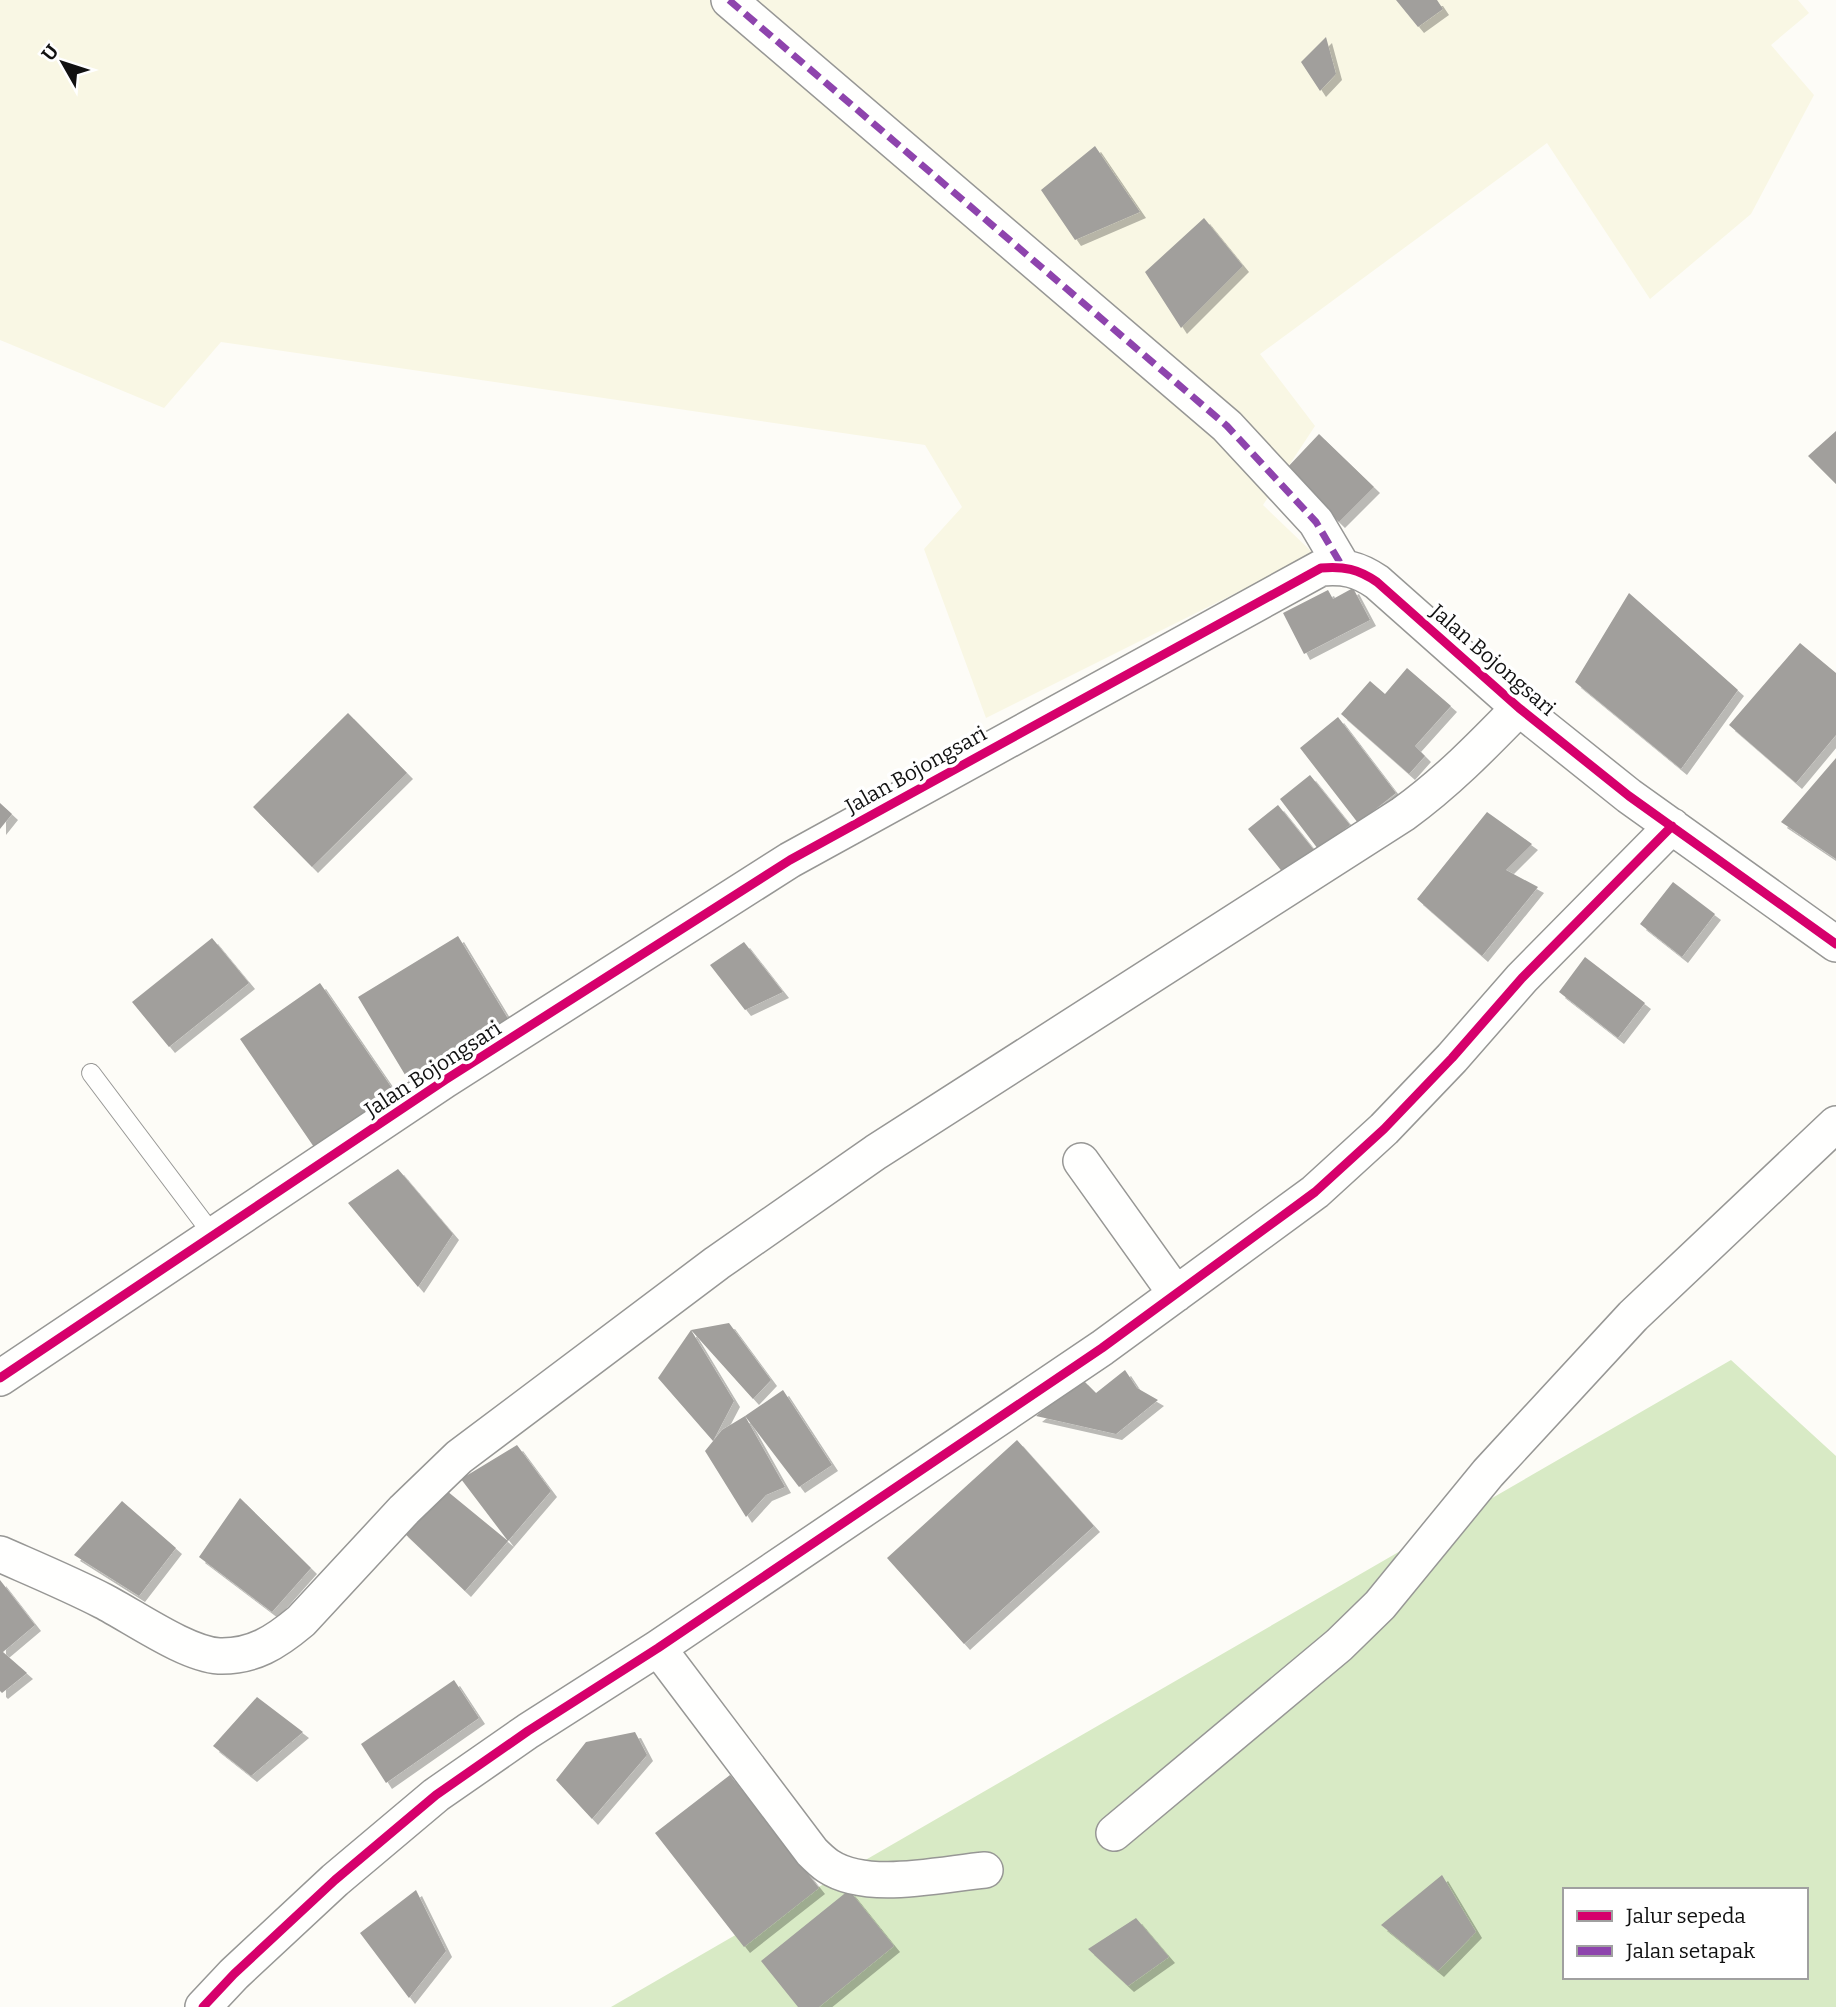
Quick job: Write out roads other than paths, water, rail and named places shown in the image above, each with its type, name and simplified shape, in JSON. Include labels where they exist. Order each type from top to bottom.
[{"type":"street","points":[[729,0],[1227,426],[1316,522],[1342,566]]},
{"type":"street","name":"Jalan Bojongsari","points":[[0,1378],[445,1080],[790,860],[1321,568],[1342,566],[1361,571],[1377,582],[1519,708],[1629,796],[1836,944]]},
{"type":"street","points":[[0,1554],[101,1600],[204,1654],[236,1656],[265,1648],[283,1637],[301,1620],[404,1510],[460,1457],[717,1263],[876,1152],[1404,814],[1434,792],[1519,708]]},
{"type":"street","points":[[203,2007],[234,1974],[335,1880],[436,1795],[1102,1348],[1315,1192],[1384,1129],[1452,1058],[1522,978],[1672,826]]},
{"type":"street","points":[[1114,1833],[1356,1629],[1413,1567],[1489,1473],[1624,1325],[1836,1124]]},
{"type":"street","points":[[1082,1161],[1176,1294]]},
{"type":"street","points":[[658,1648],[812,1852],[830,1868],[860,1878],[894,1880],[985,1870]]},
{"type":"lane","points":[[91,1073],[213,1236]]}]
